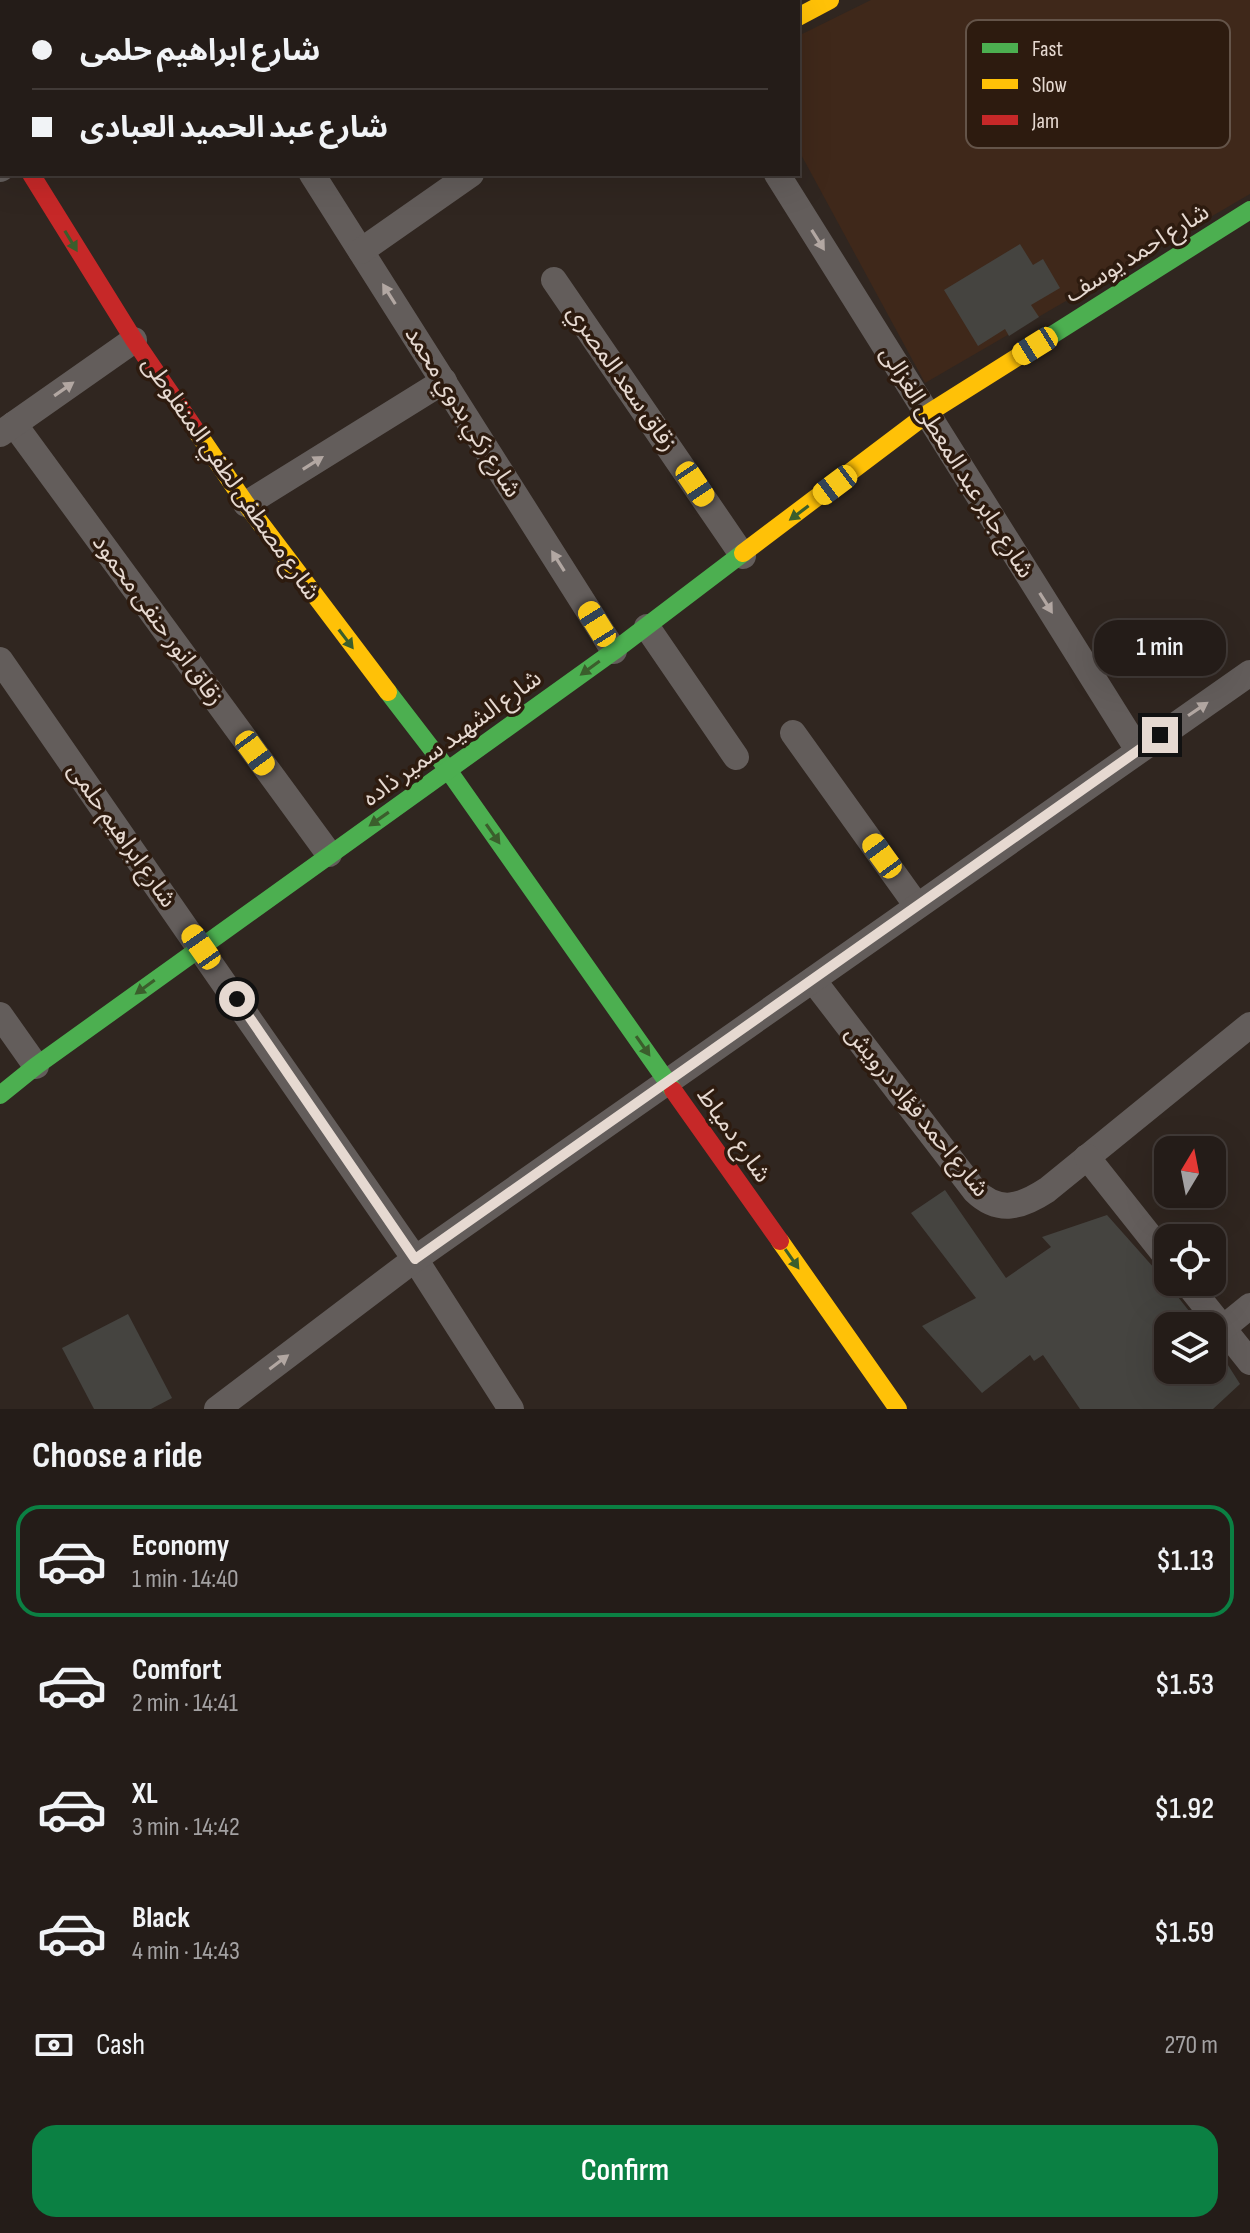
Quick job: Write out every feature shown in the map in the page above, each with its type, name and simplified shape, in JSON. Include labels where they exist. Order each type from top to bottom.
[{"type":"street","points":[[800,16],[830,0]]},
{"type":"street","name":"شارع مصطفى لطفي المنفلوطى","points":[[32,176],[134,340],[246,504],[448,770]]},
{"type":"street","name":"شارع زكي بدوي محمد","points":[[313,176],[614,651]]},
{"type":"street","points":[[361,251],[468,176]]},
{"type":"street","name":"شارع جابر عبد المعطى الغزالى","points":[[778,176],[1138,750]]},
{"type":"street","name":"شارع احمد يوسف","points":[[927,414],[1250,210]]},
{"type":"street","name":"زقاق سعد المصري","points":[[554,280],[743,556]]},
{"type":"street","points":[[7,429],[134,340]]},
{"type":"street","points":[[246,504],[444,381]]},
{"type":"street","name":"شارع الشهيد سمير ذاده","points":[[0,1095],[329,854],[647,627],[927,414]]},
{"type":"street","name":"زقاق انور حنفى محمود","points":[[7,429],[329,854]]},
{"type":"street","points":[[647,627],[736,757]]},
{"type":"street","name":"شارع ابراهيم حلمى","points":[[0,660],[415,1259],[511,1409]]},
{"type":"street","points":[[217,1409],[415,1259],[1250,673]]},
{"type":"street","points":[[793,733],[917,906]]},
{"type":"street","name":"شارع دمياط","points":[[448,770],[898,1409]]},
{"type":"street","name":"شارع احمد فؤاد درويش","points":[[813,980],[985,1200],[1010,1207],[1023,1205],[1087,1157],[1250,1025]]},
{"type":"street","points":[[0,1015],[36,1066]]},
{"type":"street","points":[[1087,1157],[1154,1241]]},
{"type":"street","points":[[1197,1296],[1210,1312]]},
{"type":"street","points":[[1226,1326],[1250,1306]]},
{"type":"street","points":[[1226,1332],[1250,1362]]},
{"type":"shaded area","points":[[871,0],[1250,0],[1250,194],[925,383],[800,153],[800,35]]},
{"type":"building","points":[[1020,244],[1033,265],[1043,259],[1060,288],[1031,305],[1039,317],[1009,336],[1005,329],[978,346],[944,290]]},
{"type":"building","points":[[945,1190],[1006,1278],[1051,1247],[1042,1237],[1107,1215],[1154,1268],[1154,1296],[1177,1296],[1190,1312],[1154,1312],[1154,1384],[1226,1384],[1226,1362],[1240,1384],[1213,1409],[1080,1409],[1043,1355],[1034,1361],[1030,1355],[982,1393],[922,1326],[976,1298],[911,1213]]},
{"type":"building","points":[[128,1314],[172,1398],[151,1409],[94,1409],[62,1348]]},
{"type":"traffic: fast","points":[[1019,356],[1250,210]]},
{"type":"traffic: fast","points":[[0,1095],[36,1066],[614,651],[743,553]]},
{"type":"traffic: fast","points":[[388,692],[448,770],[673,1090]]},
{"type":"traffic: slow","points":[[800,16],[830,0]]},
{"type":"traffic: slow","points":[[743,553],[927,414],[1019,356]]},
{"type":"traffic: slow","points":[[197,432],[246,504],[388,692]]},
{"type":"traffic: slow","points":[[780,1241],[898,1409]]},
{"type":"traffic: jam","points":[[32,176],[134,340],[197,432]]},
{"type":"traffic: jam","points":[[673,1090],[780,1241]]},
{"type":"route","points":[[237,999],[415,1259],[1160,735]]}]
